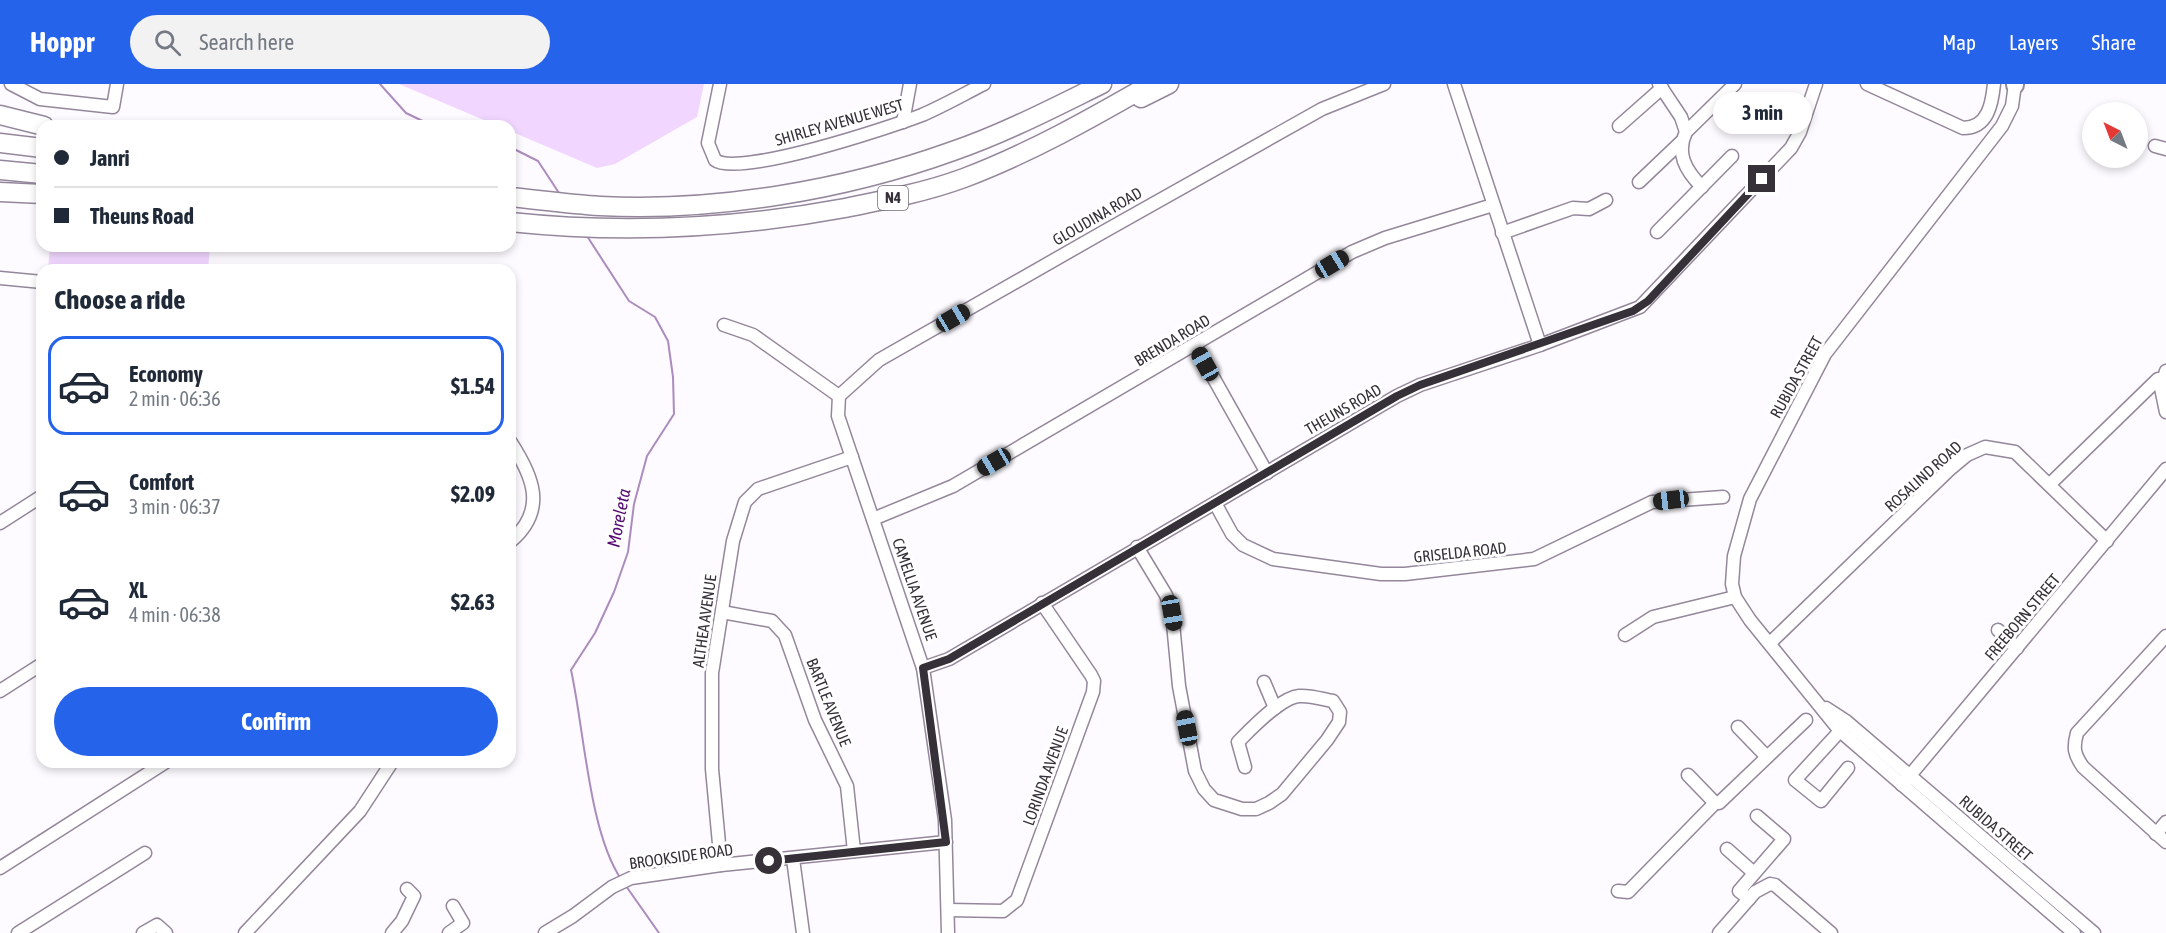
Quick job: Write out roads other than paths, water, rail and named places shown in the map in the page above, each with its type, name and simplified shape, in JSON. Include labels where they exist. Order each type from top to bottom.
[{"type":"highway","name":"N4","points":[[516,198],[602,206],[704,204],[834,185],[952,152],[1006,131],[1102,84]]},
{"type":"highway","name":"N4","points":[[516,223],[613,230],[722,226],[793,218],[872,202],[962,178],[1068,132],[1151,84]]},
{"type":"highway","points":[[1068,132],[1169,84]]},
{"type":"highway","points":[[0,115],[36,124]]},
{"type":"highway","points":[[0,143],[36,147]]},
{"type":"highway","points":[[0,170],[36,173]]},
{"type":"highway","points":[[0,192],[36,194]]},
{"type":"street","points":[[10,84],[40,99],[113,107],[117,84]]},
{"type":"street","name":"SHIRLEY AVENUE WEST","points":[[720,84],[708,145],[715,160],[732,166],[801,152],[903,122],[984,84]]},
{"type":"street","points":[[903,122],[910,84]]},
{"type":"street","name":"GLOUDINA ROAD","points":[[839,396],[879,360],[1322,109],[1384,84]]},
{"type":"street","points":[[1454,84],[1540,345]]},
{"type":"street","points":[[1639,182],[1735,84]]},
{"type":"street","name":"THEUNS ROAD","points":[[923,668],[949,659],[1137,547],[1420,385],[1633,311],[1648,301],[1791,148],[1800,132],[1816,84]]},
{"type":"street","points":[[1867,84],[1882,87],[1963,128],[1972,128],[1985,118],[1991,105],[1994,84]]},
{"type":"street","name":"RUBIDA STREET","points":[[2015,84],[2012,106],[2002,126],[1825,354],[1750,499],[1734,556],[1731,578],[1735,597],[1790,671],[1840,731],[1906,780],[2094,933]]},
{"type":"street","points":[[1619,126],[1660,86],[1681,117],[1684,137],[1681,158],[1702,187]]},
{"type":"street","points":[[1657,232],[1732,156]]},
{"type":"street","points":[[1503,233],[1573,208],[1589,209],[1606,200]]},
{"type":"street","name":"BRENDA ROAD","points":[[873,519],[953,486],[1352,252],[1385,238],[1493,205]]},
{"type":"street","points":[[0,278],[36,281]]},
{"type":"street","points":[[724,325],[753,335],[839,396]]},
{"type":"street","points":[[1195,345],[1267,473]]},
{"type":"street","points":[[2162,375],[2161,388],[2166,412]]},
{"type":"street","points":[[2050,484],[2162,375]]},
{"type":"street","name":"CAMELLIA AVENUE","points":[[839,396],[838,416],[923,668],[946,842],[948,933]]},
{"type":"street","name":"ROSALIND ROAD","points":[[1770,643],[1967,455],[1985,447],[2015,452],[2050,484],[2106,542]]},
{"type":"street","points":[[516,450],[527,467],[533,493],[528,519],[516,534]]},
{"type":"street","name":"ALTHEA AVENUE","points":[[721,865],[712,769],[712,673],[733,541],[745,501],[761,488],[852,458]]},
{"type":"street","name":"FREEBORN STREET","points":[[1906,780],[2166,469]]},
{"type":"street","name":"GRISELDA ROAD","points":[[1215,503],[1232,534],[1243,545],[1262,555],[1273,559],[1381,574],[1405,574],[1534,559],[1652,502],[1723,497]]},
{"type":"street","points":[[0,523],[36,500]]},
{"type":"street","points":[[1137,547],[1166,595],[1172,613],[1179,686],[1195,771],[1204,789],[1214,800],[1227,806],[1256,809],[1282,794],[1334,731],[1340,714],[1332,701],[1303,696],[1292,698],[1275,708],[1238,742],[1245,767]]},
{"type":"street","points":[[1625,635],[1653,617],[1735,597]]},
{"type":"street","name":"LORINDA AVENUE","points":[[948,910],[1003,910],[1017,900],[1093,692],[1094,681],[1091,675],[1042,603]]},
{"type":"street","name":"BARTLE AVENUE","points":[[722,612],[772,621],[785,635],[815,720],[847,786],[854,851]]},
{"type":"street","points":[[1998,630],[2017,648]]},
{"type":"street","points":[[2166,636],[2077,733],[2074,753],[2083,767],[2166,842]]},
{"type":"street","points":[[0,691],[36,668]]},
{"type":"street","points":[[1263,682],[1275,708]]},
{"type":"street","name":"RUBIDA STREET","points":[[1820,705],[1846,721],[1906,780],[2074,933]]},
{"type":"street","points":[[1618,891],[1628,892],[1715,803],[1723,800],[1806,720]]},
{"type":"street","points":[[1738,727],[1767,757]]},
{"type":"street","points":[[1840,731],[1795,780],[1821,801],[1848,768]]},
{"type":"street","points":[[0,868],[157,768]]},
{"type":"street","points":[[245,933],[360,811],[388,768]]},
{"type":"street","points":[[1688,775],[1715,803]]},
{"type":"street","points":[[1752,895],[1739,891],[1784,839],[1757,816]]},
{"type":"street","points":[[2156,834],[2166,822]]},
{"type":"street","name":"BROOKSIDE ROAD","points":[[544,933],[573,916],[620,882],[721,865],[946,842]]},
{"type":"street","points":[[1727,849],[1754,873]]},
{"type":"street","points":[[18,933],[145,853]]},
{"type":"street","points":[[793,859],[803,933]]},
{"type":"street","points":[[1719,933],[1752,895],[1766,884],[1776,885],[1831,933]]},
{"type":"street","points":[[392,933],[402,921],[414,896],[407,889]]},
{"type":"street","points":[[449,933],[463,923],[453,906]]},
{"type":"street","points":[[143,933],[157,925],[165,933]]},
{"type":"waterway","name":"Moreleta","points":[[380,84],[406,113],[421,120]]},
{"type":"waterway","name":"Moreleta","points":[[516,150],[538,161],[561,196]]},
{"type":"waterway","name":"Moreleta","points":[[587,236],[629,301],[655,317],[668,341],[673,377],[674,414],[647,456],[634,504],[628,552],[614,592],[595,633],[571,670],[595,808],[610,859],[621,879]]},
{"type":"waterway","name":"Moreleta","points":[[626,886],[659,933]]}]
